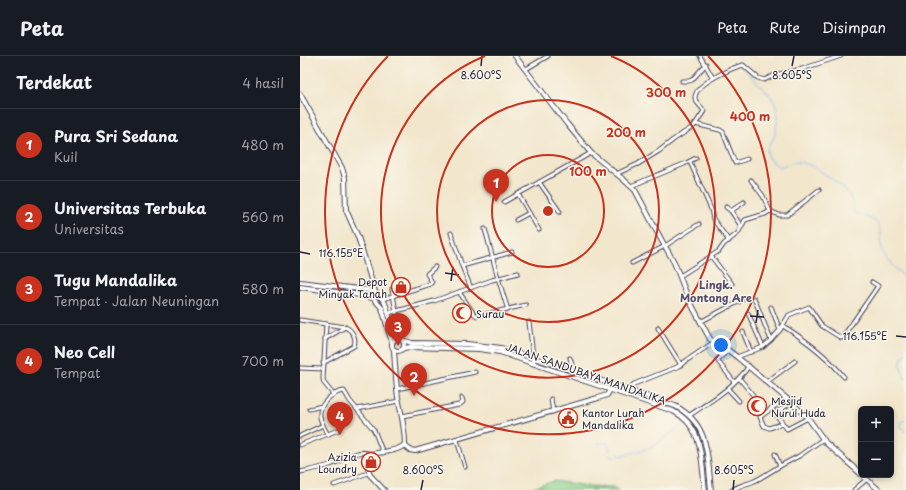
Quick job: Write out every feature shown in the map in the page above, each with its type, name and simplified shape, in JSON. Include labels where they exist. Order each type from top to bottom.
[{"type":"main road","points":[[515,56],[591,153],[631,186],[640,198],[664,246],[674,262],[688,298],[706,334],[714,342],[729,350],[768,381],[808,418],[822,439],[858,472]]},
{"type":"main road","points":[[300,94],[342,168],[345,178],[346,210],[358,237],[376,292],[384,299],[394,330],[404,342],[404,348],[400,351],[394,350]]},
{"type":"main road","points":[[300,282],[376,292]]},
{"type":"main road","points":[[300,287],[365,296],[373,298],[378,302],[383,311],[392,348],[394,350],[397,389],[405,442],[404,446]]},
{"type":"main road","points":[[344,287],[344,293]]},
{"type":"main road","points":[[392,343],[394,340],[401,339],[412,343],[485,345],[500,348],[629,389],[675,406],[690,415],[695,421],[704,440],[711,490]]},
{"type":"main road","name":"JALAN SANDUBAYA MANDALIKA","points":[[404,348],[487,350],[510,355],[673,411],[688,420],[699,441],[705,490]]},
{"type":"main road","points":[[617,392],[619,386]]},
{"type":"main road","points":[[404,446],[415,451],[457,440],[601,397],[607,395],[610,390]]},
{"type":"main road","points":[[384,490],[371,478],[368,473],[366,458],[371,454],[383,453],[404,446]]},
{"type":"main road","points":[[867,479],[879,490]]},
{"type":"street","points":[[526,69],[548,56]]},
{"type":"street","points":[[700,56],[706,64],[712,78]]},
{"type":"street","points":[[616,174],[642,161],[696,124],[704,110],[695,99],[695,96],[712,78],[743,65],[758,78],[764,80],[775,75],[802,69],[841,56]]},
{"type":"street","points":[[682,81],[692,80],[706,64]]},
{"type":"street","points":[[696,124],[723,132],[735,163],[747,159]]},
{"type":"street","points":[[504,202],[591,153]]},
{"type":"street","points":[[631,186],[690,162],[696,158]]},
{"type":"street","points":[[690,162],[711,209],[713,218],[729,241]]},
{"type":"street","points":[[751,180],[763,196],[770,211],[779,215],[786,215],[819,190]]},
{"type":"street","points":[[540,182],[560,212]]},
{"type":"street","points":[[518,194],[539,230]]},
{"type":"street","points":[[731,211],[744,202]]},
{"type":"street","points":[[726,207],[731,211],[741,226]]},
{"type":"street","points":[[680,276],[719,251],[738,233],[746,220],[770,211]]},
{"type":"street","points":[[516,220],[529,213]]},
{"type":"street","points":[[632,262],[664,246],[699,224]]},
{"type":"street","points":[[486,229],[492,257],[508,310]]},
{"type":"street","points":[[451,233],[471,288]]},
{"type":"street","points":[[462,266],[512,252]]},
{"type":"street","points":[[711,256],[732,284]]},
{"type":"street","points":[[384,299],[430,284],[432,282],[427,274],[435,267]]},
{"type":"street","points":[[389,313],[434,301],[498,278],[518,273]]},
{"type":"street","points":[[737,357],[763,347],[772,340],[782,328],[789,315],[810,307],[822,326],[842,338],[878,286],[872,282]]},
{"type":"street","points":[[392,289],[398,323]]},
{"type":"street","points":[[459,292],[476,316],[526,305]]},
{"type":"street","points":[[754,298],[772,340]]},
{"type":"street","points":[[700,322],[742,300]]},
{"type":"street","points":[[771,307],[782,328],[799,336],[825,357],[844,377]]},
{"type":"street","points":[[748,313],[763,347]]},
{"type":"street","points":[[300,320],[345,327],[350,329],[352,332],[355,341],[354,346],[323,363]]},
{"type":"street","points":[[529,322],[534,364]]},
{"type":"street","points":[[326,324],[323,363],[324,383],[332,393]]},
{"type":"street","points":[[325,339],[345,327]]},
{"type":"street","points":[[658,328],[681,365]]},
{"type":"street","points":[[744,332],[750,352]]},
{"type":"street","points":[[629,389],[634,384],[681,365],[714,342]]},
{"type":"street","points":[[729,350],[718,358],[717,361],[734,382]]},
{"type":"street","points":[[570,358],[574,372]]},
{"type":"street","points":[[768,381],[795,361]]},
{"type":"street","points":[[690,415],[728,389],[749,366]]},
{"type":"street","points":[[300,368],[323,369]]},
{"type":"street","points":[[397,389],[475,372]]},
{"type":"street","points":[[739,378],[753,395]]},
{"type":"street","points":[[728,389],[738,401]]},
{"type":"street","points":[[328,434],[320,416],[322,406],[330,397],[344,391],[357,410],[376,432],[383,453]]},
{"type":"street","points":[[402,416],[459,405],[463,402],[462,398]]},
{"type":"street","points":[[782,424],[770,428],[763,424],[760,416],[786,398]]},
{"type":"street","points":[[551,399],[553,412]]},
{"type":"street","points":[[357,410],[399,401]]},
{"type":"street","points":[[775,414],[791,403]]},
{"type":"street","points":[[309,409],[322,406]]},
{"type":"street","points":[[771,408],[787,429],[808,418]]},
{"type":"street","points":[[300,436],[323,425]]},
{"type":"street","points":[[300,445],[338,430]]},
{"type":"street","points":[[732,490],[760,478],[799,456],[822,439]]},
{"type":"street","points":[[457,440],[465,467]]},
{"type":"street","points":[[300,472],[331,464],[356,453],[365,452],[371,454]]},
{"type":"street","points":[[775,454],[780,466]]},
{"type":"street","points":[[334,485],[368,473]]},
{"type":"street","points":[[854,490],[867,479]]},
{"type":"green space","points":[[554,481],[588,486],[614,487],[619,490],[528,490]]},
{"type":"waterway","points":[[739,56],[743,68],[769,94],[776,105],[778,117],[775,135],[767,150],[768,158],[779,167],[794,162],[804,163],[825,174],[844,188],[850,196],[854,213],[872,219],[877,223],[881,232],[881,247],[883,253],[896,269],[906,277]]},
{"type":"waterway","points":[[906,354],[901,360],[902,371],[906,379]]},
{"type":"waterway","points":[[906,419],[902,421],[901,426],[906,432]]},
{"type":"waterway","points":[[598,443],[608,443],[611,456],[624,455],[651,448],[679,427]]},
{"type":"place","name":"Pura Sri Sedana","points":[[496,202]]},
{"type":"place","name":"Depot Minyak Tanah","points":[[401,287]]},
{"type":"place","name":"Surau","points":[[462,313]]},
{"type":"place","name":"Tugu Mandalika","points":[[398,346]]},
{"type":"place","name":"Universitas Terbuka","points":[[414,396]]},
{"type":"place","name":"Mesjid Nurul Huda","points":[[757,406]]},
{"type":"place","name":"Kantor Lurah Mandalika","points":[[568,418]]},
{"type":"place","name":"Neo Cell","points":[[340,435]]},
{"type":"place","name":"Azizia Loundry","points":[[371,462]]},
{"type":"district","name":"Lingk. Montong Are","points":[[716,290]]}]
